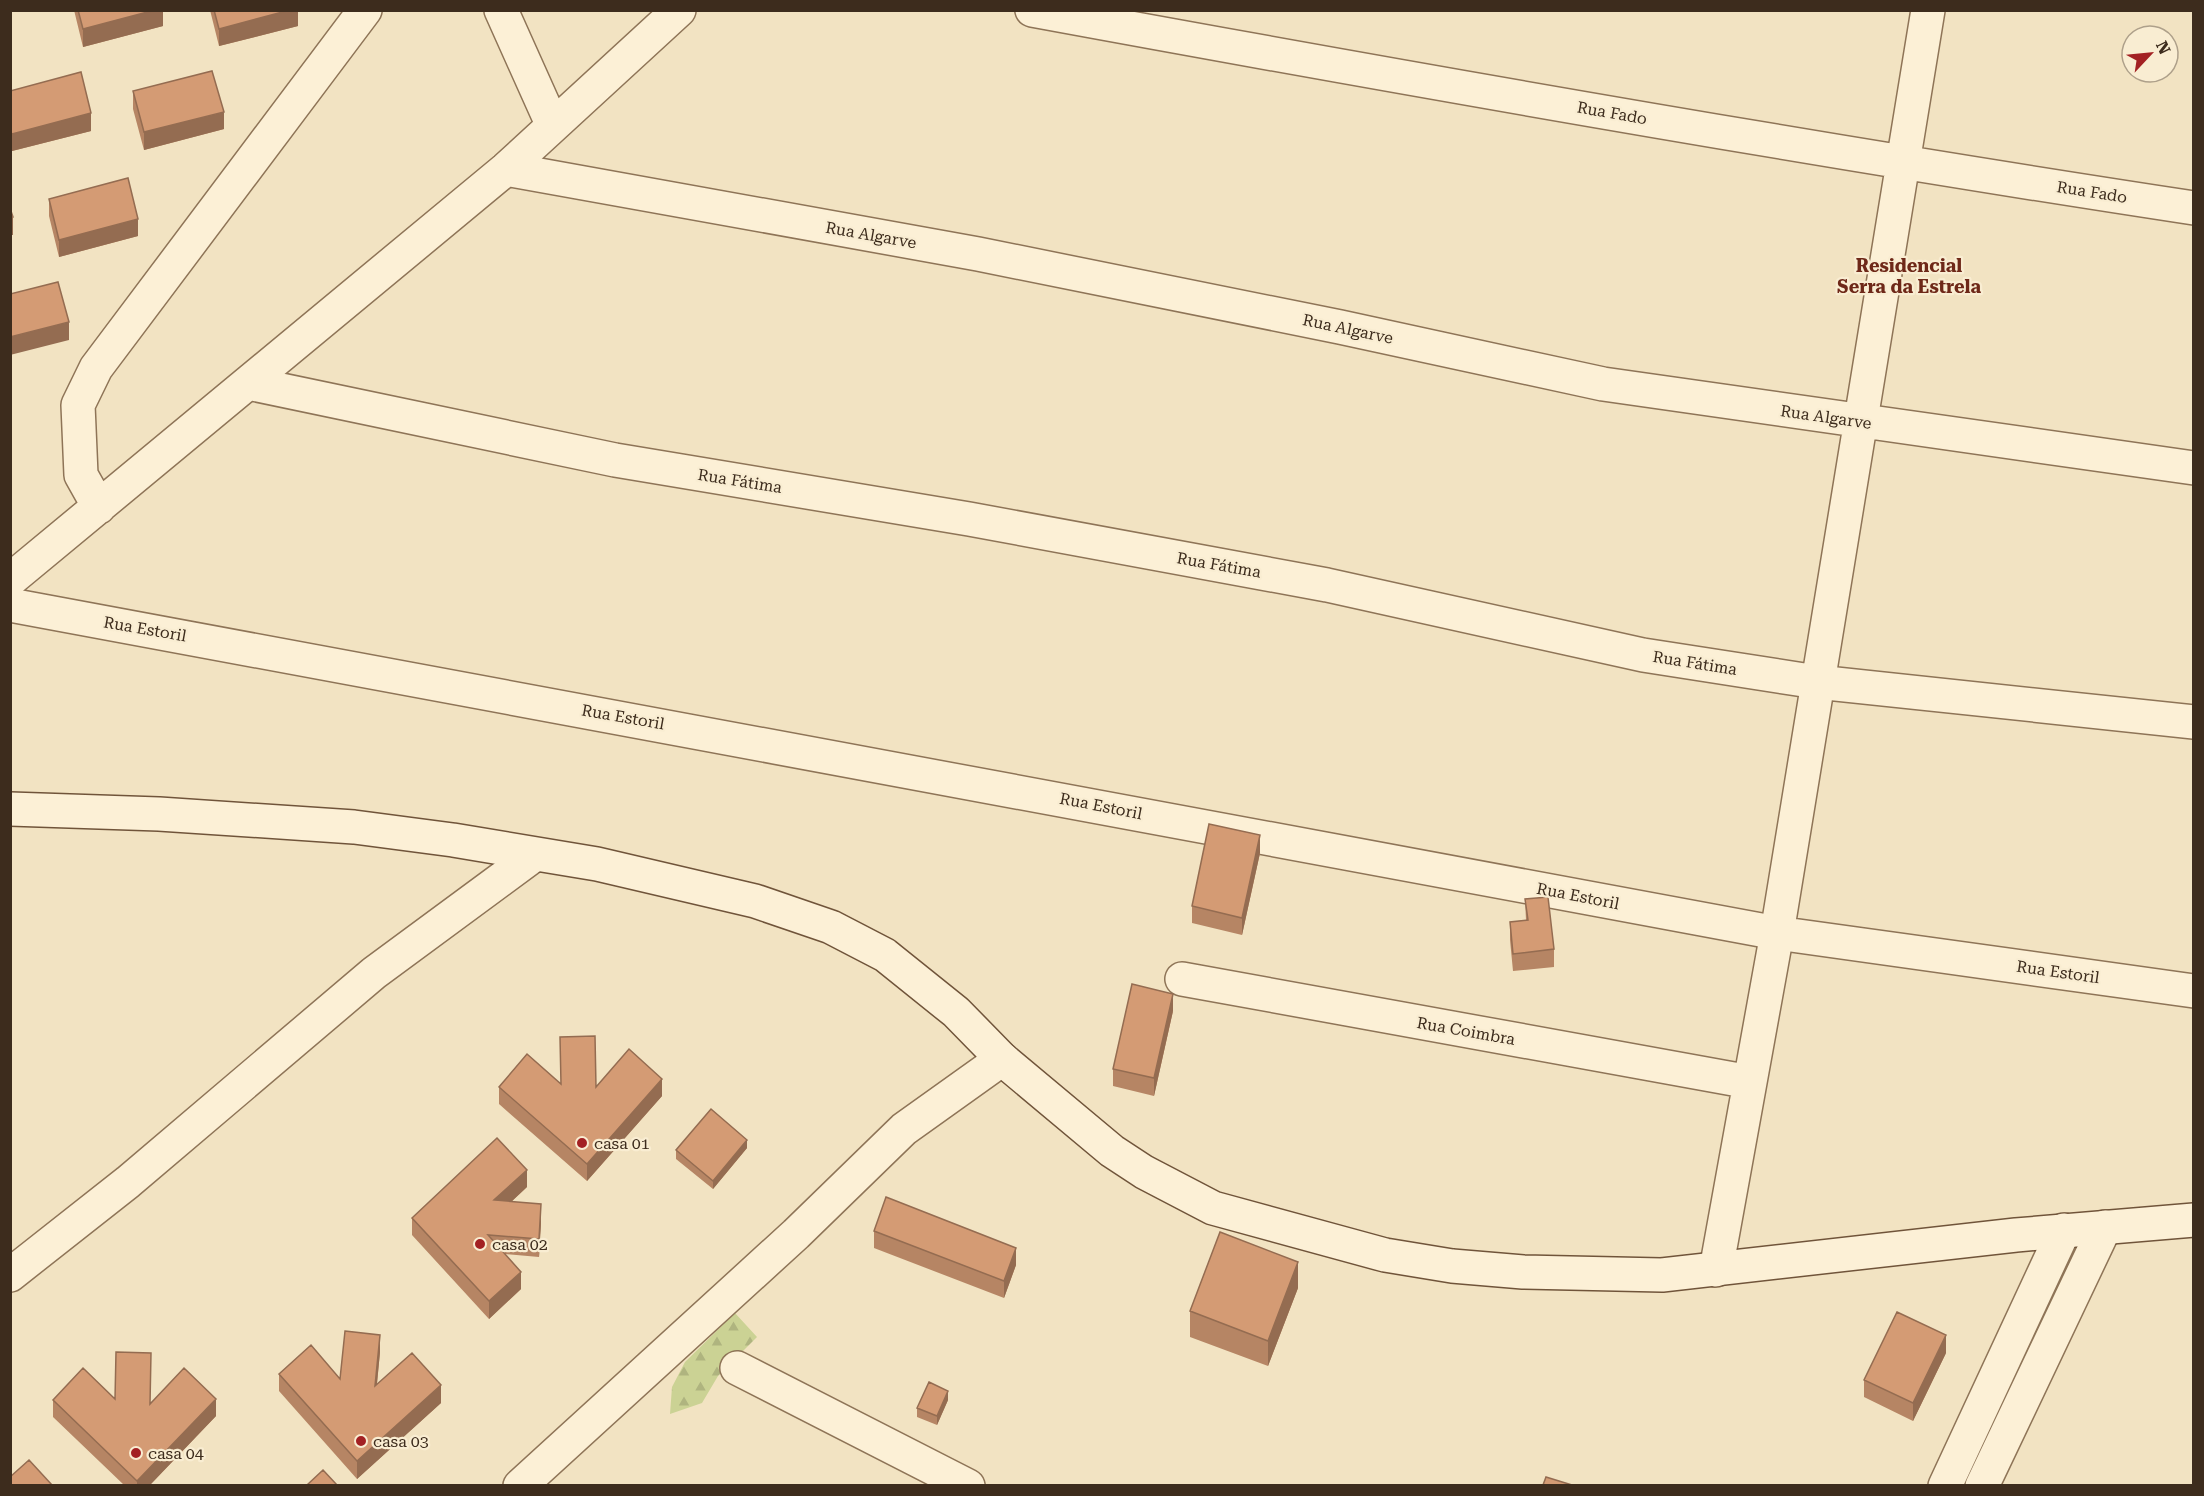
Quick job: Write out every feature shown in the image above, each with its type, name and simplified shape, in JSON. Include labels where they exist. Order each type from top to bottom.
[{"type":"street","points":[[99,507],[81,475],[78,405],[96,368],[365,10]]},
{"type":"street","points":[[501,10],[553,126]]},
{"type":"street","points":[[10,580],[506,169],[679,10]]},
{"type":"street","name":"Rua Fado","points":[[1032,10],[1371,73],[1904,164],[2193,208]]},
{"type":"street","points":[[1716,1270],[1777,933],[1928,10]]},
{"type":"street","name":"Rua Algarve","points":[[506,169],[978,254],[1340,327],[1603,384],[2193,468]]},
{"type":"street","name":"Rua Fátima","points":[[248,383],[615,460],[969,519],[1304,581],[1417,603],[1579,642],[1817,682],[2193,723]]},
{"type":"street","name":"Rua Estoril","points":[[10,605],[1777,933],[2193,991]]},
{"type":"street","points":[[10,809],[159,814],[354,827],[453,840],[597,864],[708,888],[766,905],[841,932],[885,955],[956,1012],[1002,1059],[1112,1151],[1144,1172],[1213,1208],[1385,1255],[1452,1266],[1599,1275],[1662,1275],[2064,1230],[2193,1220]]},
{"type":"street","points":[[10,1275],[128,1182],[374,973],[534,855]]},
{"type":"street","name":"Rua Coimbra","points":[[1182,980],[1750,1082]]},
{"type":"street","points":[[520,1485],[796,1234],[904,1129],[1002,1059]]},
{"type":"street","points":[[1982,1485],[2105,1227]]},
{"type":"street","points":[[1945,1485],[2064,1230]]},
{"type":"street","points":[[737,1368],[968,1485]]},
{"type":"green space","points":[[735,1313],[757,1337],[718,1376],[702,1403],[670,1414],[672,1387],[685,1362]]},
{"type":"building","points":[[78,10],[155,10],[83,29]]},
{"type":"building","points":[[214,10],[290,10],[219,29]]},
{"type":"building","points":[[212,71],[224,112],[144,132],[133,91]]},
{"type":"building","points":[[81,72],[91,113],[12,134],[10,130],[10,91]]},
{"type":"building","points":[[128,178],[138,219],[59,240],[49,199]]},
{"type":"building","points":[[58,282],[69,322],[10,337],[10,294]]},
{"type":"building","points":[[1209,824],[1260,835],[1242,918],[1192,906]]},
{"type":"building","points":[[1548,897],[1554,949],[1513,954],[1510,922],[1528,920],[1525,899]]},
{"type":"building","points":[[1132,984],[1173,994],[1154,1078],[1113,1069]]},
{"type":"building","name":"casa 01","points":[[595,1036],[596,1087],[629,1049],[662,1079],[587,1164],[499,1087],[527,1054],[561,1084],[560,1037]]},
{"type":"building","points":[[711,1109],[747,1140],[713,1181],[676,1150]]},
{"type":"building","name":"casa 02","points":[[497,1138],[527,1170],[494,1200],[541,1204],[539,1239],[488,1235],[521,1272],[489,1301],[412,1218]]},
{"type":"building","points":[[886,1197],[1016,1248],[1004,1281],[874,1231]]},
{"type":"building","points":[[1220,1232],[1298,1262],[1268,1341],[1190,1311]]},
{"type":"building","points":[[1897,1312],[1946,1335],[1913,1403],[1864,1380]]},
{"type":"building","name":"casa 03","points":[[345,1331],[380,1335],[375,1386],[412,1353],[441,1385],[357,1461],[279,1374],[311,1345],[340,1379]]},
{"type":"building","name":"casa 04","points":[[116,1352],[151,1353],[150,1404],[184,1368],[216,1399],[137,1481],[53,1400],[83,1368],[115,1399]]},
{"type":"building","points":[[929,1382],[948,1391],[937,1416],[917,1408]]},
{"type":"building","points":[[29,1460],[52,1485],[10,1485],[10,1477]]},
{"type":"building","points":[[323,1470],[337,1485],[307,1485]]},
{"type":"building","points":[[1546,1477],[1572,1485],[1543,1485]]},
{"type":"place","name":"casa 01","points":[[582,1143]]},
{"type":"place","name":"casa 02","points":[[480,1244]]},
{"type":"place","name":"casa 03","points":[[361,1441]]},
{"type":"place","name":"casa 04","points":[[136,1453]]},
{"type":"district","name":"Residencial Serra da Estrela","points":[[1909,275]]}]
